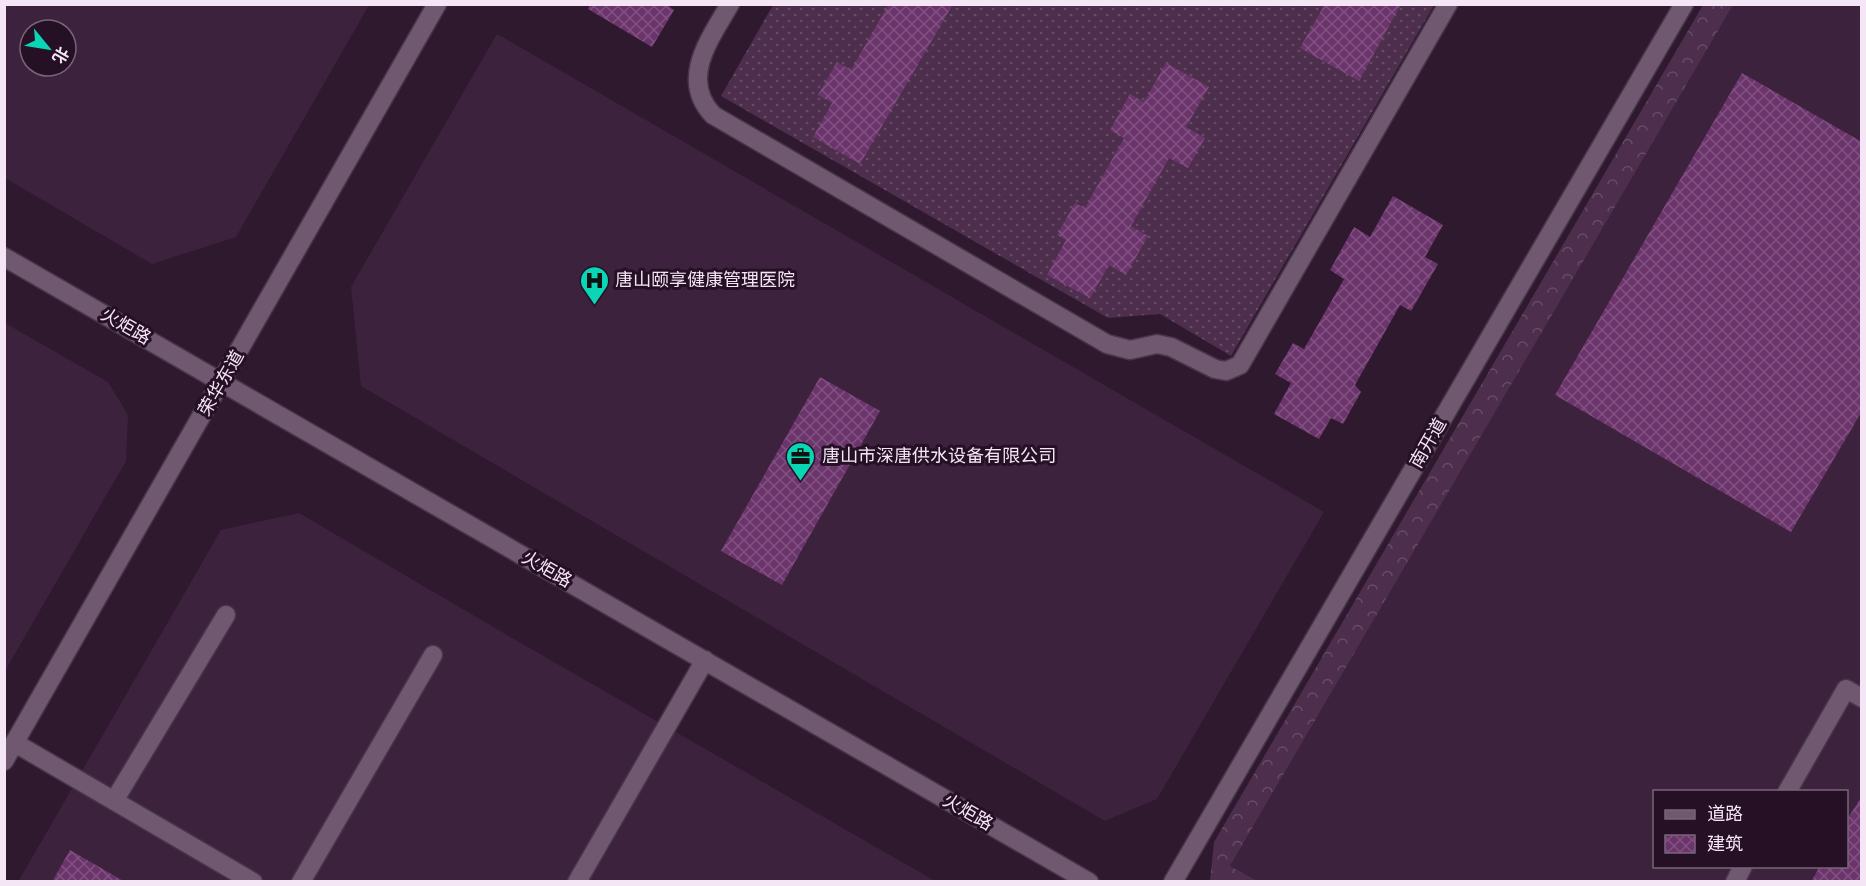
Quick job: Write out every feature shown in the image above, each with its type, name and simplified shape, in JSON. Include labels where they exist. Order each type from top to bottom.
[{"type":"street","name":"荣华东道","points":[[4,760],[437,4]]},
{"type":"street","points":[[730,4],[708,42],[698,67],[697,88],[704,105],[713,115],[1107,344],[1130,350],[1157,344],[1171,347],[1215,369],[1226,371],[1240,365],[1448,4]]},
{"type":"street","name":"南开道","points":[[1173,882],[1684,4]]},
{"type":"street","name":"火炬路","points":[[4,257],[1089,882]]},
{"type":"street","points":[[114,801],[226,615]]},
{"type":"street","points":[[301,882],[433,655]]},
{"type":"street","points":[[577,882],[705,660]]},
{"type":"street","points":[[1788,790],[1846,689],[1862,698]]},
{"type":"street","points":[[15,743],[253,882]]},
{"type":"street","points":[[1735,882],[1742,868]]},
{"type":"shaded area","points":[[5,4],[369,4],[236,237],[152,264],[5,178]]},
{"type":"shaded area","points":[[1733,5],[1861,5],[1861,881],[1257,882],[1230,866]]},
{"type":"shaded area","points":[[497,34],[1324,512],[1157,799],[1105,821],[361,386],[351,287]]},
{"type":"shaded area","points":[[5,323],[108,382],[128,415],[126,461],[5,671]]},
{"type":"shaded area","points":[[299,513],[935,881],[18,882],[221,530]]},
{"type":"green space","points":[[773,5],[1434,5],[1231,356],[1160,314],[1108,318],[721,96]]},
{"type":"green space","points":[[1703,5],[1733,5],[1230,866],[1257,881],[1210,881],[1214,842]]},
{"type":"building","points":[[590,4],[666,4],[674,10],[652,47],[588,9]]},
{"type":"building","points":[[889,4],[953,4],[860,164],[813,137],[832,103],[818,95],[837,62],[851,70]]},
{"type":"building","points":[[1325,4],[1401,4],[1359,81],[1300,48]]},
{"type":"building","points":[[1166,63],[1209,87],[1186,127],[1205,138],[1188,168],[1169,158],[1131,226],[1148,236],[1126,275],[1109,265],[1090,298],[1047,275],[1066,240],[1057,235],[1075,203],[1085,208],[1124,138],[1110,130],[1130,94],[1144,102]]},
{"type":"building","points":[[1742,73],[1862,142],[1862,411],[1791,532],[1555,395]]},
{"type":"building","points":[[1393,196],[1443,225],[1425,257],[1438,264],[1411,311],[1400,305],[1355,385],[1361,392],[1343,424],[1331,418],[1319,439],[1274,414],[1291,383],[1275,374],[1293,343],[1304,349],[1344,279],[1330,270],[1354,227],[1370,237]]},
{"type":"building","name":"唐山市深唐供水设备有限公司","points":[[820,377],[880,411],[782,585],[721,551]]},
{"type":"building","points":[[1862,796],[1862,882],[1811,882],[1819,868],[1848,868],[1848,818]]},
{"type":"building","points":[[70,850],[125,882],[52,882]]},
{"type":"place","name":"唐山颐享健康管理医院","points":[[594,306]]},
{"type":"place","name":"唐山市深唐供水设备有限公司","points":[[801,482]]}]
